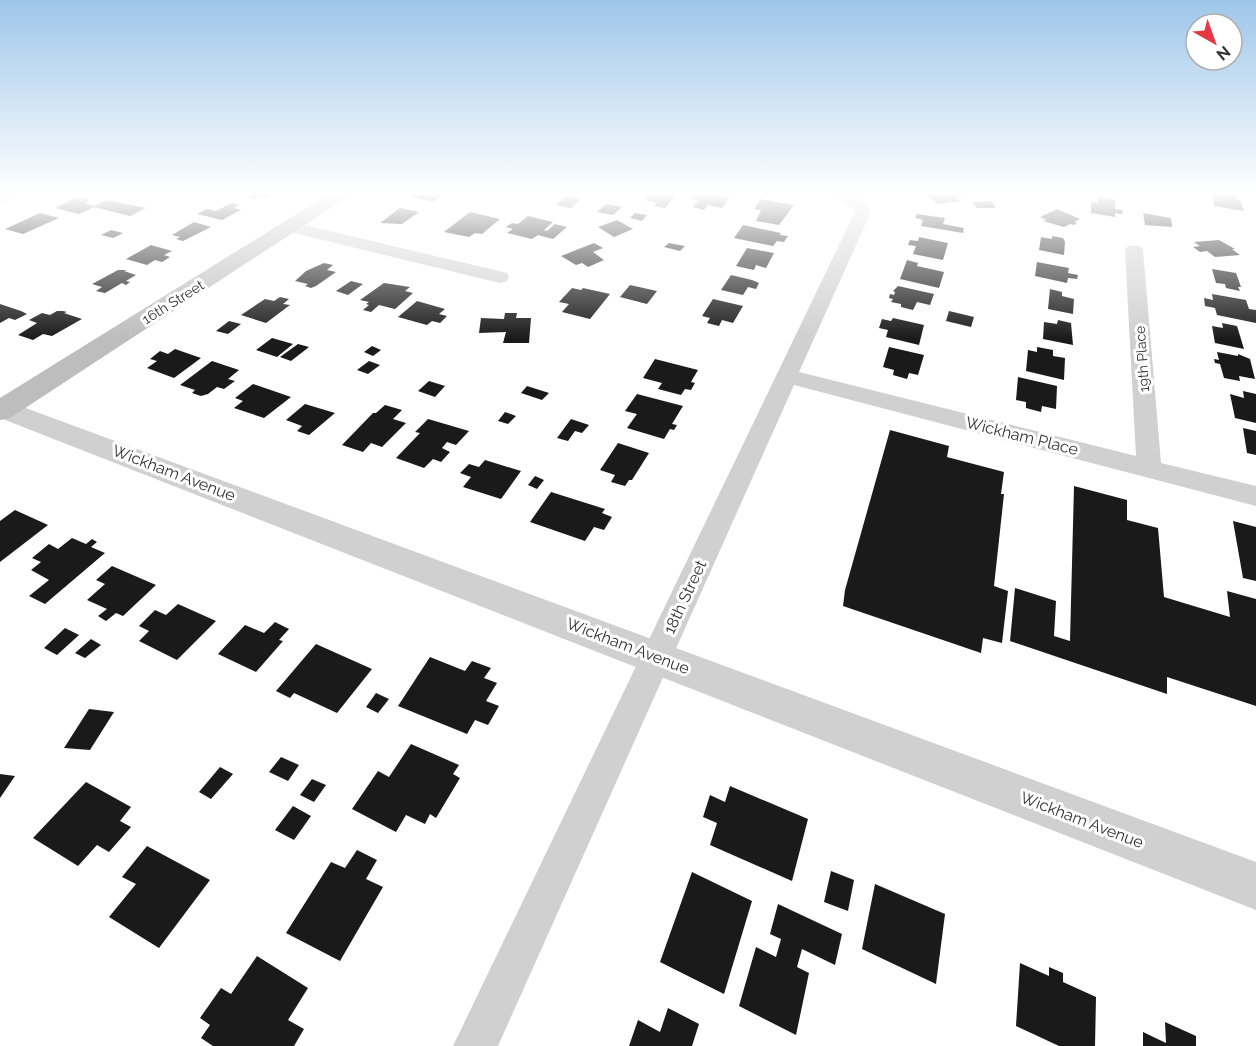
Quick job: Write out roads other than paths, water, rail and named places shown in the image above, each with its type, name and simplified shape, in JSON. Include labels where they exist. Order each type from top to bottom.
[{"type":"main road","name":"16th Street","points":[[1,409],[270,241]]},
{"type":"street","points":[[349,241],[500,277]]},
{"type":"street","name":"18th Street","points":[[475,1046],[850,241]]},
{"type":"street","name":"19th Place","points":[[1134,250],[1149,468]]},
{"type":"street","name":"Wickham Place","points":[[787,376],[1256,496]]},
{"type":"street","name":"Wickham Avenue","points":[[1,409],[1256,886]]}]
